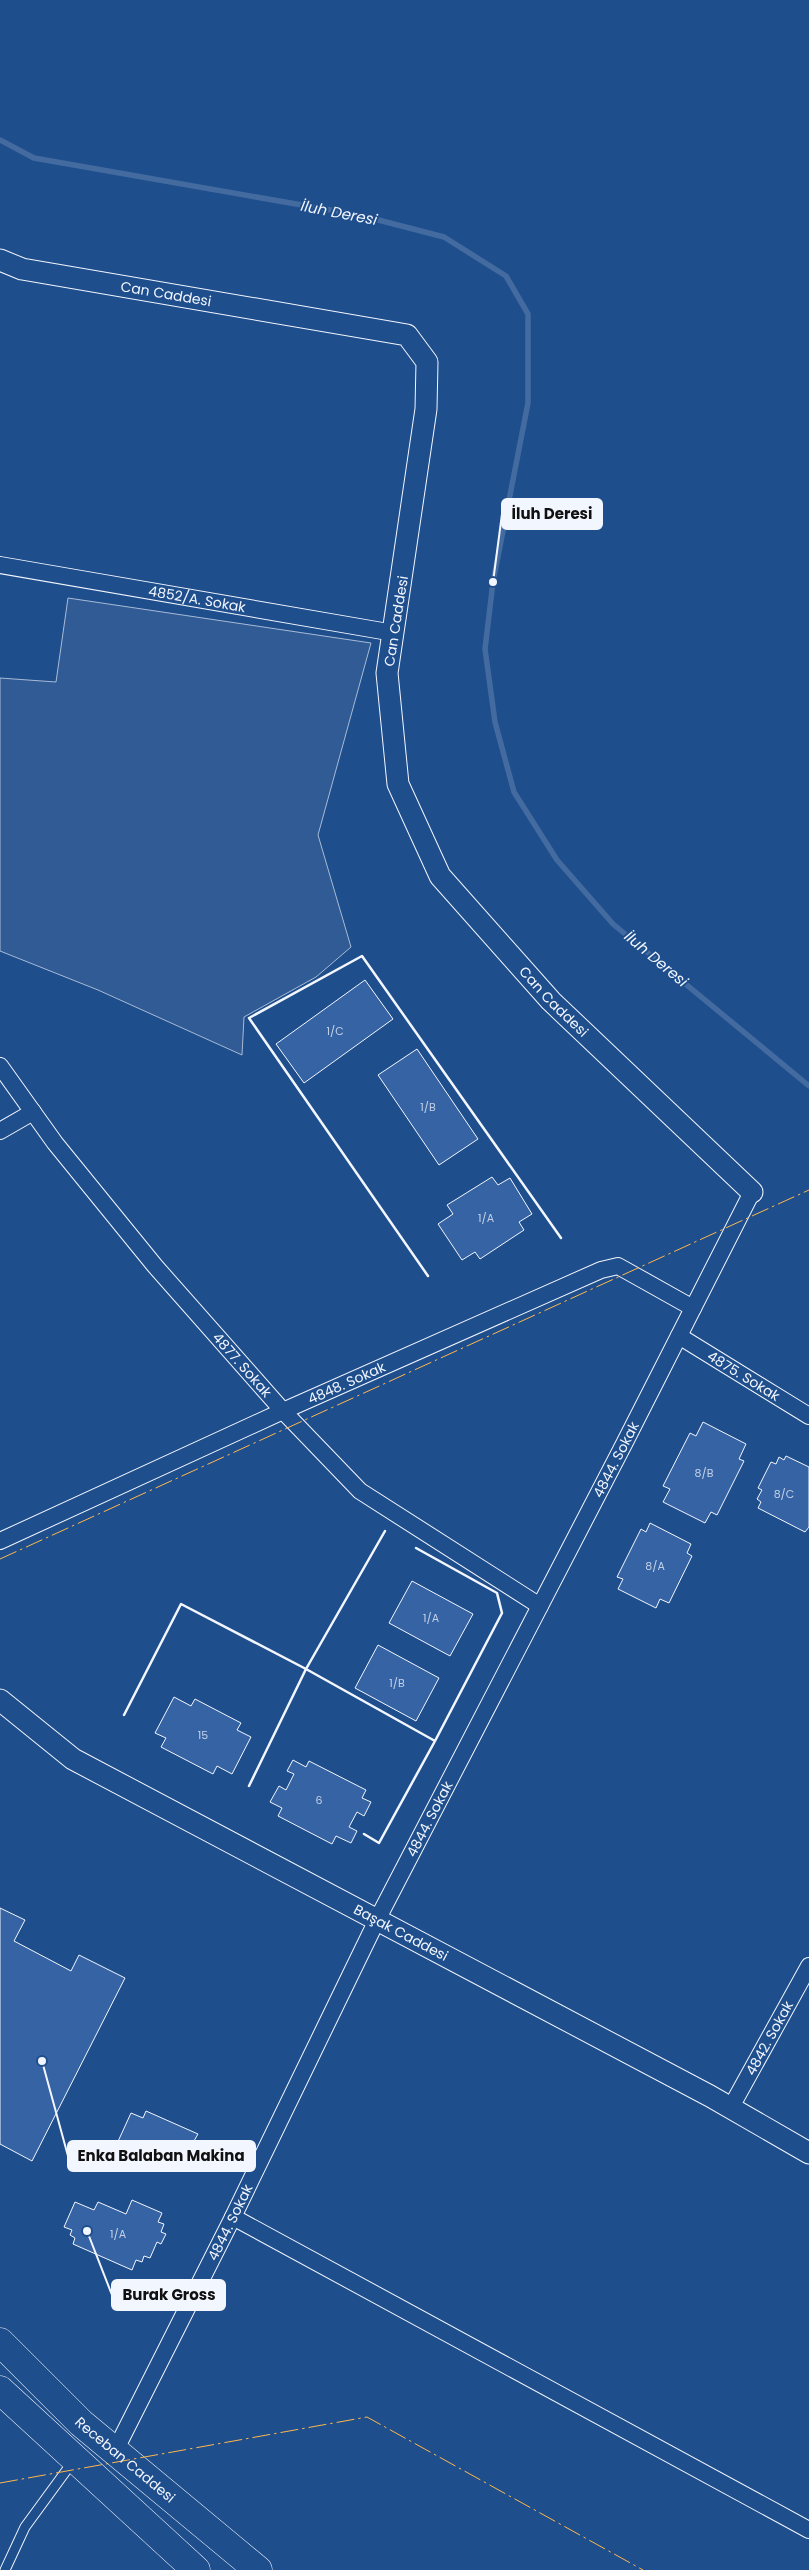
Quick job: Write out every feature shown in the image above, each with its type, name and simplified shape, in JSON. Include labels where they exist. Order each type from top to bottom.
[{"type":"highway","name":"Receban Caddesi","points":[[0,2342],[81,2423],[258,2570]]},
{"type":"highway","points":[[0,2390],[74,2460],[196,2570]]},
{"type":"street","name":"Can Caddesi","points":[[0,260],[22,269],[407,334],[427,362],[426,409],[388,673],[398,784],[440,876],[551,1001],[752,1192]]},
{"type":"street","name":"4852/A. Sokak","points":[[0,565],[394,633]]},
{"type":"street","name":"4877. Sokak","points":[[0,1066],[55,1142],[155,1266],[283,1411],[360,1491],[540,1606]]},
{"type":"street","points":[[0,1131],[33,1112]]},
{"type":"street","name":"4844. Sokak","points":[[115,2451],[233,2217],[377,1920],[752,1192]]},
{"type":"street","name":"4848. Sokak","points":[[0,1541],[283,1411],[592,1274],[618,1266],[693,1308]]},
{"type":"street","name":"4875. Sokak","points":[[678,1336],[809,1416]]},
{"type":"street","name":"Başak Caddesi","points":[[0,1700],[73,1758],[710,2096],[809,2153]]},
{"type":"street","name":"4842. Sokak","points":[[730,2109],[809,1966]]},
{"type":"street","points":[[233,2217],[809,2530]]},
{"type":"lane","points":[[5,2570],[25,2527],[74,2460]]},
{"type":"shaded area","points":[[68,598],[371,643],[318,835],[351,947],[316,977],[244,1017],[242,1055],[98,990],[0,951],[0,678],[56,682]]},
{"type":"building","points":[[365,980],[393,1019],[304,1083],[276,1044]]},
{"type":"building","points":[[417,1049],[478,1139],[439,1165],[378,1075]]},
{"type":"building","points":[[492,1177],[498,1185],[510,1178],[532,1214],[519,1222],[524,1230],[480,1259],[475,1252],[462,1260],[438,1224],[453,1214],[447,1205]]},
{"type":"building","points":[[703,1422],[746,1444],[739,1459],[744,1461],[717,1515],[711,1512],[705,1523],[663,1502],[670,1489],[663,1486],[690,1433],[696,1436]]},
{"type":"building","points":[[786,1456],[809,1467],[809,1527],[805,1532],[758,1508],[761,1502],[757,1499],[762,1490],[758,1488],[771,1462],[776,1464],[779,1457],[784,1460]]},
{"type":"building","points":[[650,1523],[691,1544],[687,1553],[692,1556],[669,1603],[660,1599],[656,1608],[618,1589],[623,1579],[617,1577],[641,1529],[646,1532]]},
{"type":"building","points":[[412,1581],[473,1614],[450,1656],[389,1623]]},
{"type":"building","points":[[378,1645],[439,1678],[416,1721],[355,1688]]},
{"type":"building","points":[[174,1697],[191,1706],[195,1699],[241,1723],[237,1730],[251,1737],[232,1774],[217,1766],[213,1774],[161,1747],[166,1738],[155,1733]]},
{"type":"building","points":[[293,1760],[306,1767],[309,1761],[366,1790],[362,1798],[371,1802],[364,1816],[357,1812],[349,1827],[357,1831],[351,1843],[336,1836],[332,1844],[278,1816],[282,1808],[270,1802],[279,1786],[286,1790],[294,1774],[287,1771]]},
{"type":"building","points":[[0,1908],[25,1920],[14,1941],[71,1971],[79,1955],[125,1978],[32,2161],[0,2144]]},
{"type":"building","points":[[146,2111],[198,2134],[194,2141],[205,2146],[198,2161],[175,2151],[171,2160],[155,2152],[147,2169],[123,2158],[126,2152],[115,2148],[131,2113],[143,2118]]},
{"type":"building","points":[[132,2200],[162,2213],[158,2222],[164,2224],[161,2232],[166,2234],[161,2244],[157,2242],[150,2258],[144,2256],[142,2262],[136,2260],[132,2270],[73,2244],[75,2238],[70,2235],[72,2230],[64,2227],[75,2202],[94,2210],[98,2202],[126,2214]]},
{"type":"waterway","name":"İluh Deresi","points":[[0,140],[34,158],[359,215],[444,237],[506,276],[528,314],[528,403],[493,582],[485,649],[495,722],[514,792],[557,860],[613,924],[809,1086]]},
{"type":"wall","points":[[428,1276],[249,1018],[362,956],[561,1238]]},
{"type":"wall","points":[[124,1715],[181,1604],[306,1669],[385,1531]]},
{"type":"wall","points":[[416,1548],[497,1593],[502,1613],[435,1741]]},
{"type":"wall","points":[[249,1786],[306,1669],[435,1741],[379,1843],[364,1834]]},
{"type":"power","points":[[0,1559],[809,1190]]},
{"type":"power","points":[[0,2483],[367,2417],[643,2570]]},
{"type":"place","name":"İluh Deresi","points":[[493,582]]},
{"type":"place","name":"Enka Balaban Makina","points":[[42,2061]]},
{"type":"place","name":"Burak Gross","points":[[87,2231]]}]
